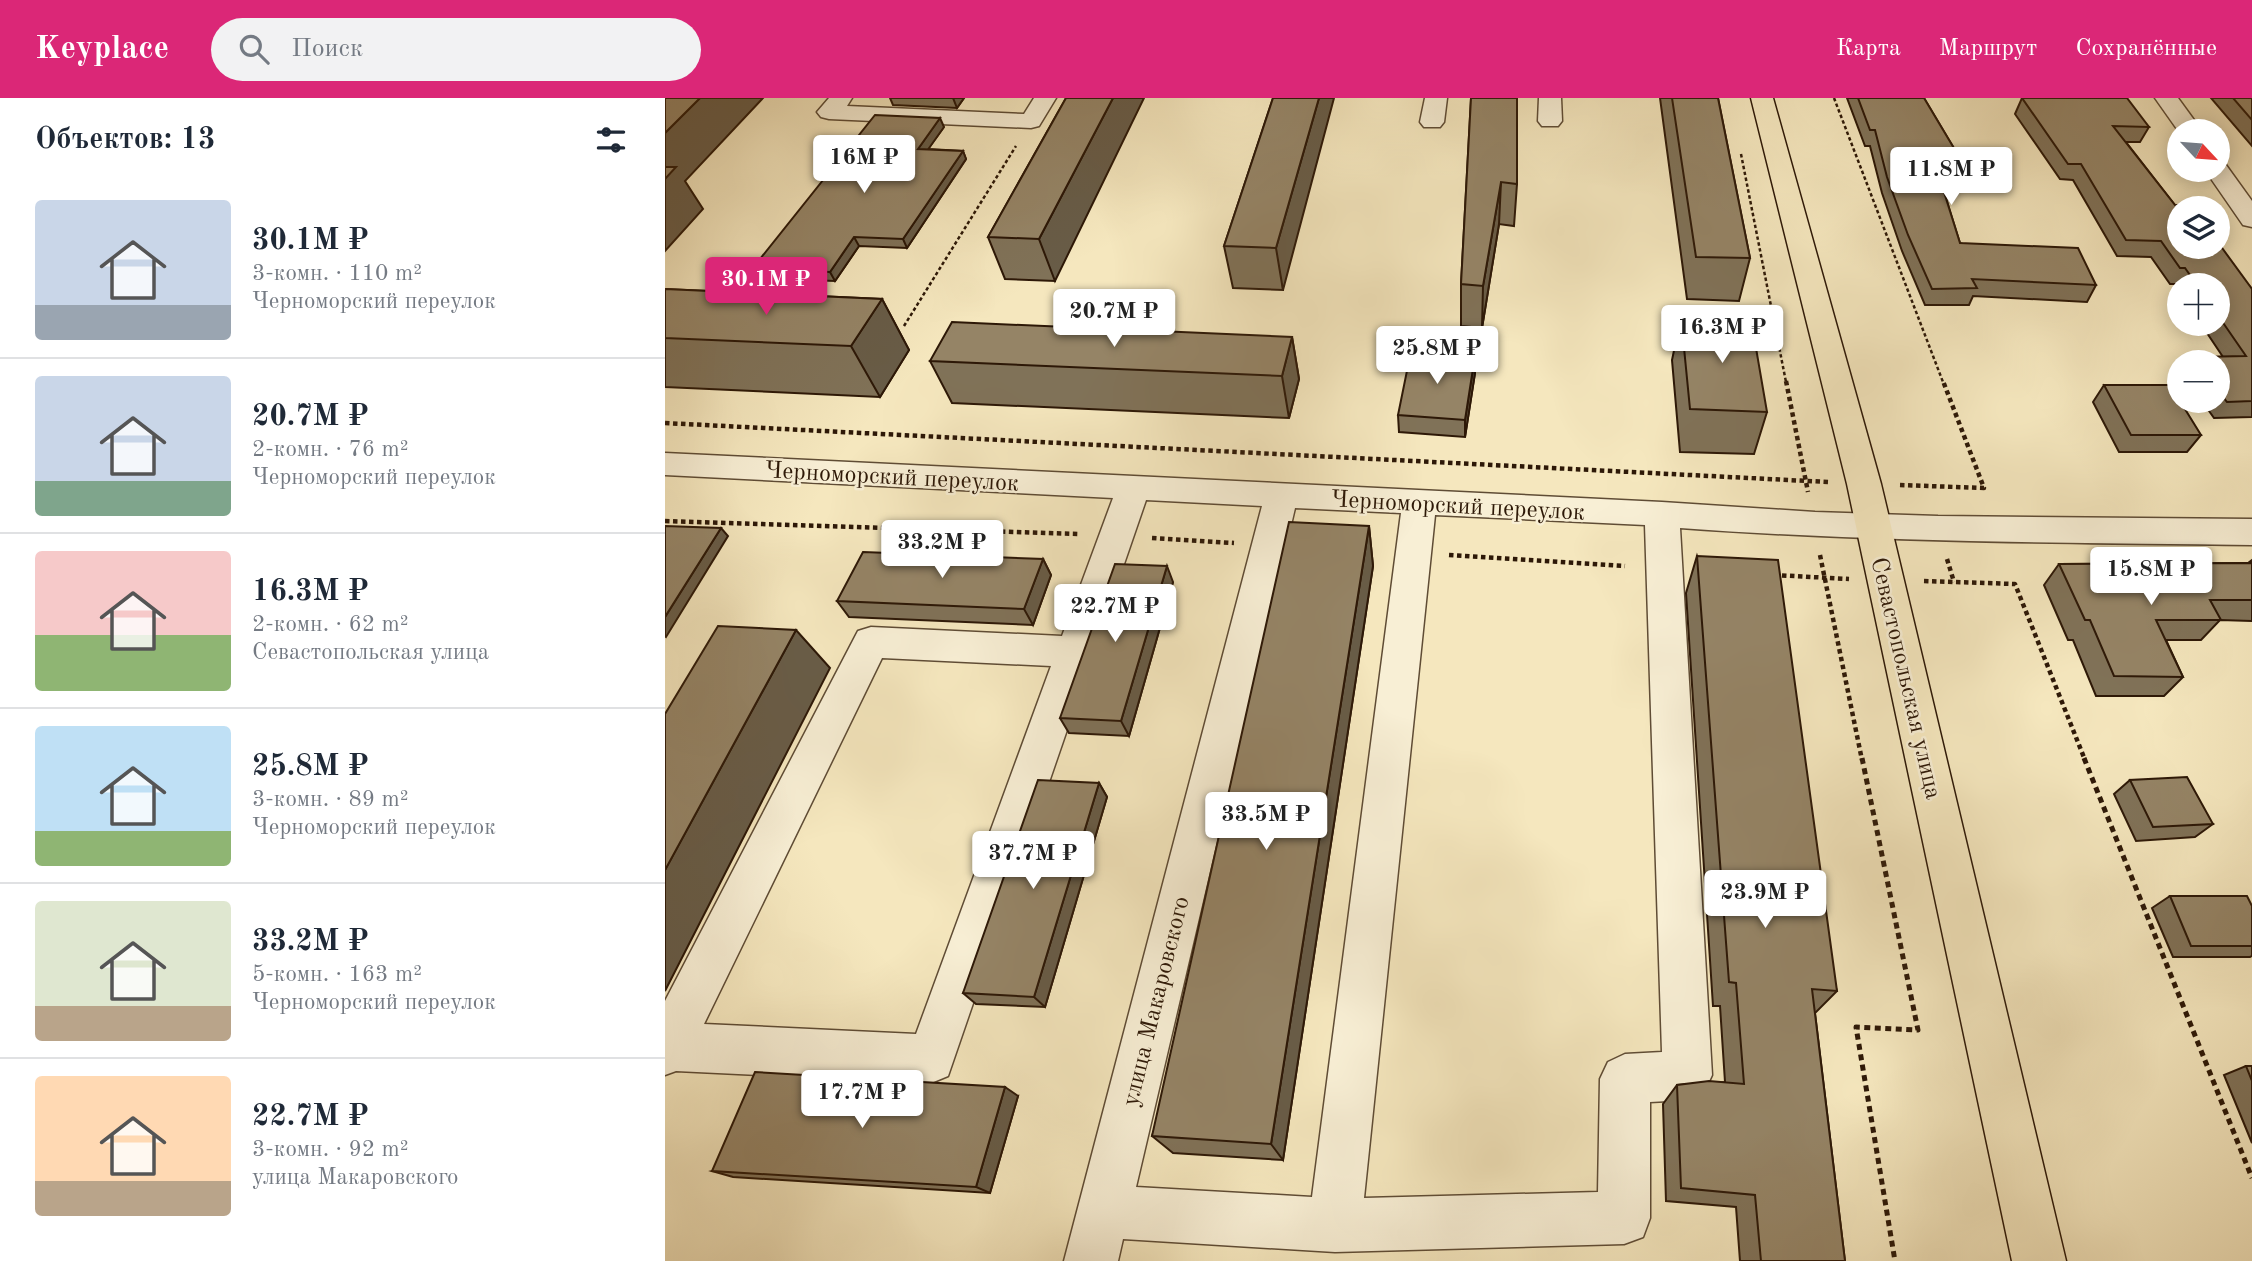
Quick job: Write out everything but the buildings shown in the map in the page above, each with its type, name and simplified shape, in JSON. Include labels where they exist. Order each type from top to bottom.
[{"type":"main road","name":"Севастопольская улица","points":[[1762,98],[1864,484],[2039,1261]]},
{"type":"street","points":[[841,98],[829,112],[1031,121],[1045,98]]},
{"type":"street","points":[[1432,122],[1436,98]]},
{"type":"street","points":[[2166,98],[2181,119]]},
{"type":"street","points":[[2226,182],[2252,219]]},
{"type":"street","name":"Черноморский переулок","points":[[665,464],[1419,504],[1661,514],[1815,525],[2252,532]]},
{"type":"street","points":[[1075,652],[871,642],[666,1049],[931,1059],[1133,489]]},
{"type":"street","name":"улица Макаровского","points":[[1091,1261],[1281,497]]},
{"type":"street","points":[[1335,1225],[1419,504]]},
{"type":"street","points":[[1104,1211],[1335,1225],[1624,1218],[1625,1079],[1687,1075],[1661,514]]},
{"type":"path","points":[[665,423],[1984,488],[1834,98]]},
{"type":"path","points":[[904,326],[1031,121]]},
{"type":"path","points":[[1741,153],[1918,1030],[1856,1027],[1895,1261]]},
{"type":"path","points":[[665,521],[1116,536],[1268,545]]},
{"type":"path","points":[[1413,553],[1665,568]]},
{"type":"path","points":[[1772,575],[2015,584],[2252,1178]]}]
